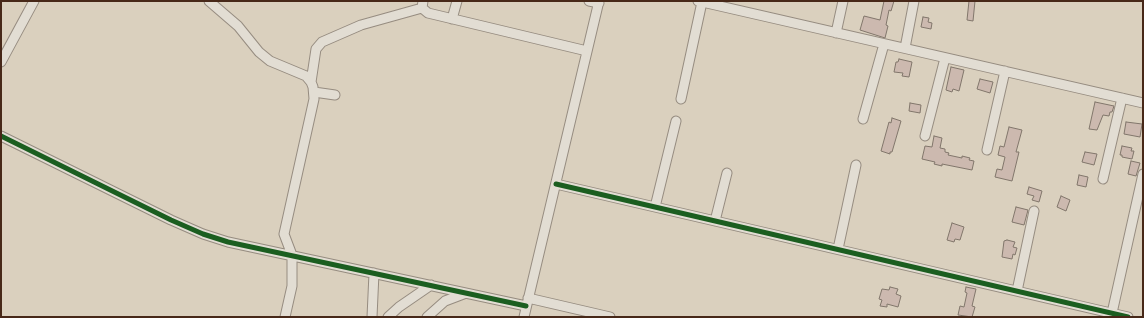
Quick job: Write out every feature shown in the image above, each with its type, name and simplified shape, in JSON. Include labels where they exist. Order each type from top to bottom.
[{"type":"street","points":[[1,62],[34,1]]},
{"type":"street","points":[[210,1],[238,26],[259,52],[270,61],[306,76],[311,82],[314,92],[314,99],[284,234],[292,255],[292,286],[285,317]]},
{"type":"street","points":[[452,19],[457,1]]},
{"type":"street","points":[[524,317],[599,2],[589,1]]},
{"type":"street","points":[[681,99],[700,1],[724,4],[836,33],[1143,103]]},
{"type":"street","points":[[836,33],[843,1]]},
{"type":"street","points":[[905,48],[914,1]]},
{"type":"street","points":[[311,82],[316,49],[322,42],[361,25],[422,5],[428,13],[587,52]]},
{"type":"street","points":[[863,119],[884,44]]},
{"type":"street","points":[[925,136],[945,58]]},
{"type":"street","points":[[987,150],[1005,71]]},
{"type":"street","points":[[314,92],[335,95]]},
{"type":"street","points":[[1103,179],[1122,98]]},
{"type":"street","points":[[655,207],[676,121]]},
{"type":"street","points":[[1,136],[171,220],[203,234],[228,242],[466,293],[610,317]]},
{"type":"street","points":[[838,249],[856,165]]},
{"type":"street","points":[[715,221],[727,174]]},
{"type":"street","points":[[1112,313],[1143,174]]},
{"type":"street","points":[[556,184],[1128,317]]},
{"type":"street","points":[[1017,291],[1034,211]]},
{"type":"street","points":[[372,317],[374,273]]},
{"type":"street","points":[[388,317],[399,306],[431,285]]},
{"type":"street","points":[[427,317],[445,301],[466,293]]},
{"type":"building","points":[[884,1],[894,1],[891,11],[889,10],[886,25],[888,26],[885,38],[860,30],[864,16],[880,20]]},
{"type":"building","points":[[969,1],[975,1],[973,21],[967,20]]},
{"type":"building","points":[[923,17],[929,18],[928,22],[932,23],[931,29],[921,27]]},
{"type":"building","points":[[899,59],[912,62],[909,77],[902,76],[903,73],[894,72],[896,62],[898,62]]},
{"type":"building","points":[[951,67],[964,70],[959,91],[953,89],[952,92],[946,90]]},
{"type":"building","points":[[980,79],[993,82],[990,93],[977,89]]},
{"type":"building","points":[[1095,102],[1114,106],[1109,116],[1103,115],[1097,130],[1089,129]]},
{"type":"building","points":[[910,103],[921,105],[920,113],[909,111]]},
{"type":"building","points":[[892,118],[901,121],[892,152],[890,152],[890,154],[881,151],[889,122],[891,123]]},
{"type":"building","points":[[1126,122],[1142,124],[1140,137],[1124,134]]},
{"type":"building","points":[[1009,127],[1022,130],[1016,152],[1019,152],[1012,181],[995,177],[997,169],[1002,170],[1005,157],[998,155],[1000,146],[1004,147]]},
{"type":"building","points":[[934,136],[942,138],[940,148],[945,149],[945,152],[949,153],[948,155],[962,158],[962,156],[970,158],[969,160],[974,161],[972,170],[942,164],[942,166],[934,164],[935,162],[922,159],[925,146],[932,147]]},
{"type":"building","points":[[1122,146],[1132,148],[1131,151],[1134,151],[1132,159],[1122,157],[1122,155],[1120,155]]},
{"type":"building","points":[[1085,152],[1097,154],[1094,165],[1082,162]]},
{"type":"building","points":[[1131,161],[1140,163],[1136,176],[1128,174]]},
{"type":"building","points":[[1079,175],[1088,177],[1086,187],[1077,185]]},
{"type":"building","points":[[1029,187],[1042,191],[1039,202],[1032,200],[1034,196],[1027,194]]},
{"type":"building","points":[[1061,196],[1070,200],[1066,211],[1057,207]]},
{"type":"building","points":[[1016,207],[1028,210],[1024,225],[1012,222]]},
{"type":"building","points":[[952,223],[964,227],[960,240],[955,239],[954,242],[947,240]]},
{"type":"building","points":[[1007,240],[1015,242],[1013,247],[1017,248],[1012,259],[1002,257],[1004,241]]},
{"type":"building","points":[[890,287],[898,289],[896,294],[901,296],[898,307],[887,304],[887,307],[880,306],[882,300],[879,299],[882,289],[889,290]]},
{"type":"building","points":[[966,287],[976,289],[972,306],[975,307],[972,317],[958,315],[960,306],[964,307],[967,293],[965,292]]},
{"type":"cycle path","points":[[1,136],[171,220],[203,234],[228,242],[526,306]]},
{"type":"cycle path","points":[[556,184],[1128,317]]}]
